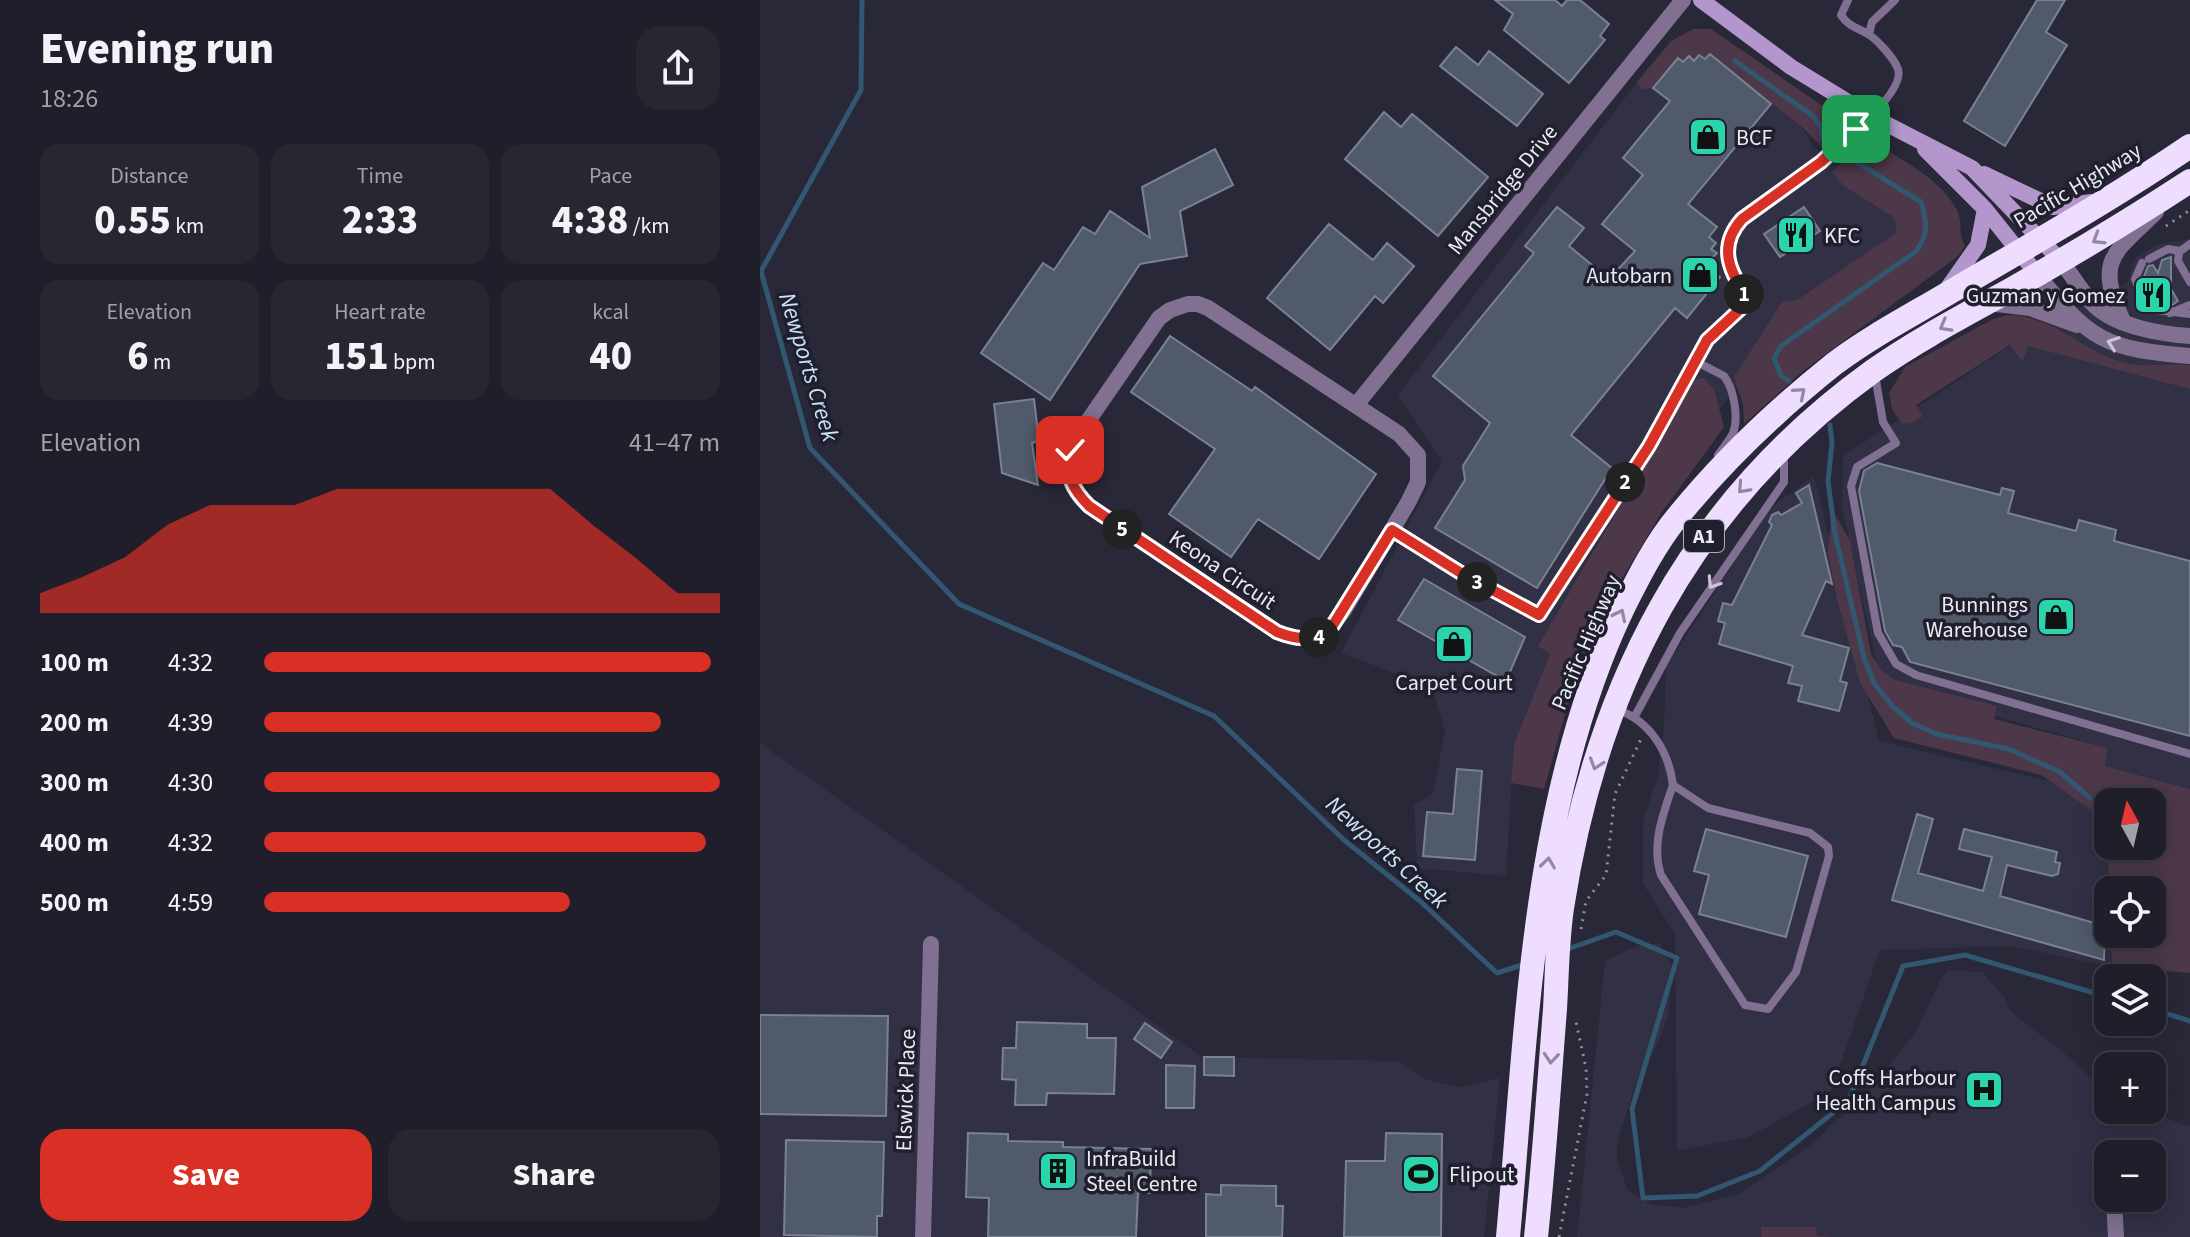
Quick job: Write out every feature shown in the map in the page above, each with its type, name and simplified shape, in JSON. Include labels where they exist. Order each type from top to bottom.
[{"type":"highway","name":"Pacific Highway","points":[[1559,936],[1554,815],[1572,743],[1590,687],[1631,592],[1678,516],[1750,441],[1835,364],[1886,328],[2105,200],[2190,146]]},
{"type":"highway","name":"Pacific Highway","points":[[1508,1237],[1545,980],[1559,936],[1580,820],[1625,713],[1646,634],[1671,587],[1733,499],[1785,443],[1874,370],[1917,341],[2061,261],[2186,184]]},
{"type":"highway","name":"Pacific Highway","points":[[1536,1237],[1545,980]]},
{"type":"street","name":"Mansbridge Drive","points":[[1356,405],[1683,0]]},
{"type":"street","points":[[1701,0],[1791,67],[1871,116],[1972,168],[2053,207],[2105,200]]},
{"type":"street","points":[[1916,140],[1985,209],[2082,327]]},
{"type":"street","points":[[1972,168],[2041,238],[2096,307],[2145,330],[2190,336]]},
{"type":"street","points":[[2123,321],[2112,295],[2109,263],[2119,248],[2186,184]]},
{"type":"street","points":[[1941,298],[1978,245],[1985,209]]},
{"type":"street","points":[[1986,303],[2040,311],[2125,348],[2190,356]]},
{"type":"street","name":"Keona Circuit","points":[[1198,304],[1399,434],[1418,455],[1418,482],[1392,530],[1333,625],[1319,637],[1298,640],[1277,632],[1089,506],[1071,484],[1067,464],[1079,434],[1159,318],[1170,310],[1198,304]]},
{"type":"street","name":"Elswick Place","points":[[923,1237],[931,944]]},
{"type":"street","points":[[2115,1212],[2116,1237]]},
{"type":"lane","points":[[1392,530],[1461,573],[1539,615],[1649,446],[1714,332],[1749,301],[1728,265],[1727,243],[1732,230],[1742,219],[1826,158],[1871,116],[1896,85],[1899,73],[1893,61],[1869,34],[1846,22],[1841,15],[1848,0]]},
{"type":"lane","points":[[1869,34],[1872,22],[1895,0]]},
{"type":"lane","points":[[2190,244],[2180,251],[2178,261],[2190,282]]},
{"type":"lane","points":[[2180,251],[2168,249],[2145,261],[2135,279],[2144,300],[2154,309],[2190,314]]},
{"type":"lane","points":[[2170,313],[2190,305]]},
{"type":"lane","points":[[1678,516],[1733,433],[1736,420],[1728,381],[1720,372],[1697,362]]},
{"type":"lane","points":[[1874,370],[1883,422],[1896,443],[1857,467],[1851,486],[1878,633],[1896,664],[1916,675],[2190,754]]},
{"type":"lane","points":[[1673,785],[1708,808],[1810,833],[1828,847],[1829,856],[1796,972],[1768,1009],[1745,1005],[1661,875],[1656,860],[1659,831],[1673,785],[1664,749],[1646,729],[1625,713],[1784,482],[1785,443]]},
{"type":"path","points":[[1559,936],[1606,875],[1615,794],[1646,729]]},
{"type":"path","points":[[1559,1237],[1587,1094],[1586,1068],[1574,1009]]},
{"type":"shaded area","points":[[1693,29],[1711,29],[1843,120],[1839,135],[1822,147],[1802,127],[1710,54],[1705,59],[1699,55],[1694,61],[1689,57],[1683,62],[1678,58],[1653,88],[1642,89],[1637,82],[1671,41]]},
{"type":"shaded area","points":[[1694,35],[1802,127],[1813,146],[1894,201],[1913,226],[1764,358],[1613,529],[1514,744],[1506,876],[1417,868],[1414,804],[1433,794],[1445,731],[1432,687],[1341,653],[1442,461],[1398,395],[1637,82]]},
{"type":"shaded area","points":[[1869,140],[1918,170],[1940,188],[1957,210],[1965,246],[1958,256],[1803,371],[1744,424],[1743,404],[1734,377],[1782,302],[1797,300],[1896,233],[1895,218],[1844,186],[1832,173],[1859,144]]},
{"type":"shaded area","points":[[2190,239],[2190,789],[2105,766],[2108,748],[1976,711],[1880,679],[1842,509],[1843,456],[2046,322],[2127,283],[2135,258],[2159,244]]},
{"type":"shaded area","points":[[2008,315],[2039,321],[2122,362],[2190,365],[2190,389],[2028,346],[2023,362],[2010,345],[1916,405],[1923,416],[1912,423],[1902,424],[1892,409],[1889,393],[1905,367],[1993,319]]},
{"type":"shaded area","points":[[1703,378],[1714,389],[1724,427],[1662,512],[1601,613],[1568,704],[1544,789],[1511,783],[1514,744],[1550,654],[1538,646],[1694,380]]},
{"type":"shaded area","points":[[1814,476],[1879,741],[2049,781],[2094,812],[2094,860],[2107,860],[2107,876],[2094,876],[2094,948],[2111,948],[2112,964],[2098,964],[2011,946],[1880,950],[1831,1091],[1747,1138],[1677,1150],[1675,934],[1643,884],[1643,822],[1658,775],[1666,667],[1768,510]]},
{"type":"shaded area","points":[[1836,516],[1850,541],[1871,654],[1881,670],[1895,680],[1997,706],[1994,719],[2108,748],[2105,766],[2190,789],[2190,973],[2166,971],[2166,964],[2112,964],[2111,948],[2166,948],[2166,876],[2108,876],[2107,860],[2166,860],[2166,788],[2094,788],[2094,812],[2041,775],[1894,738],[1860,683],[1837,599],[1828,552],[1831,518]]},
{"type":"shaded area","points":[[760,743],[1202,1057],[1399,1061],[1427,1080],[1461,1087],[1500,1078],[1484,1237],[760,1237]]},
{"type":"shaded area","name":"Coffs Harbour Health Campus","points":[[1659,943],[1672,967],[1668,1015],[1657,1046],[1638,1077],[1618,1140],[1617,1160],[1628,1190],[1650,1204],[1685,1208],[1741,1193],[1815,1142],[1833,1122],[1855,1107],[1915,1033],[1948,970],[1982,972],[2006,999],[2010,1011],[2094,1081],[2094,1124],[2166,1124],[2166,1118],[2190,1127],[2190,1237],[1577,1237],[1605,961],[1634,947]]},
{"type":"shaded area","points":[[1761,1227],[1816,1227],[1817,1236],[1835,1237],[1761,1237]]},
{"type":"building","points":[[1495,0],[1555,0],[1562,6],[1567,0],[1580,0],[1609,24],[1600,36],[1605,40],[1569,83],[1504,30],[1513,14]]},
{"type":"building","points":[[2037,0],[2065,0],[2046,32],[2067,45],[2005,146],[1964,121]]},
{"type":"building","points":[[1456,47],[1478,65],[1489,51],[1543,94],[1517,126],[1440,66]]},
{"type":"building","points":[[1710,54],[1771,104],[1688,204],[1717,227],[1709,237],[1716,243],[1711,249],[1717,253],[1711,259],[1717,264],[1712,270],[1720,277],[1687,318],[1675,308],[1571,435],[1612,468],[1537,588],[1435,528],[1465,480],[1463,466],[1490,423],[1433,376],[1534,253],[1525,246],[1557,207],[1584,228],[1569,246],[1609,279],[1635,251],[1602,224],[1643,175],[1623,158],[1670,101],[1653,88],[1678,58],[1683,62],[1689,56],[1694,61],[1699,55],[1705,59]]},
{"type":"building","points":[[1384,112],[1401,127],[1412,114],[1488,177],[1438,236],[1345,159]]},
{"type":"building","points":[[1215,149],[1233,185],[1180,211],[1187,256],[1140,264],[1050,400],[981,353],[1043,263],[1054,270],[1083,227],[1095,234],[1110,211],[1150,238],[1142,187]]},
{"type":"building","points":[[1804,207],[1820,231],[1780,257],[1764,234]]},
{"type":"building","points":[[1329,224],[1373,260],[1387,243],[1414,266],[1383,303],[1375,296],[1330,350],[1267,298]]},
{"type":"building","points":[[2171,257],[2171,289],[2178,301],[2172,305],[2160,303],[2149,296],[2143,279],[2148,266],[2153,265],[2158,273],[2162,260]]},
{"type":"building","points":[[1170,336],[1252,391],[1255,387],[1376,474],[1319,559],[1258,519],[1231,557],[1169,514],[1215,449],[1131,392]]},
{"type":"building","points":[[1034,399],[1039,441],[1032,443],[1038,485],[1002,473],[994,404]]},
{"type":"building","points":[[1877,463],[2000,495],[2002,488],[2014,491],[2008,513],[2076,531],[2079,520],[2116,530],[2114,541],[2190,561],[2190,736],[1910,662],[1902,647],[1893,645],[1885,631],[1859,491],[1864,471]]},
{"type":"building","points":[[1809,485],[1832,584],[1826,581],[1802,635],[1849,648],[1840,681],[1847,683],[1839,711],[1798,701],[1802,686],[1788,683],[1793,666],[1719,644],[1725,623],[1718,621],[1723,603],[1732,605],[1772,525],[1769,522],[1772,515],[1778,512],[1781,515],[1802,503],[1796,493]]},
{"type":"building","points":[[1424,579],[1525,637],[1506,681],[1398,620]]},
{"type":"building","points":[[1457,769],[1482,771],[1475,860],[1423,856],[1427,812],[1453,814]]},
{"type":"building","points":[[1917,814],[1933,819],[1918,873],[1983,891],[1992,857],[1959,849],[1964,829],[2057,852],[2055,862],[2060,863],[2058,874],[2052,876],[2007,865],[2000,896],[2094,923],[2094,948],[2104,948],[2104,960],[1892,900]]},
{"type":"building","points":[[1706,829],[1808,856],[1786,937],[1699,914],[1709,875],[1694,871]]},
{"type":"building","points":[[760,1015],[888,1016],[886,1116],[760,1114]]},
{"type":"building","points":[[1017,1022],[1087,1024],[1087,1038],[1116,1038],[1114,1094],[1047,1093],[1046,1105],[1015,1105],[1016,1080],[1002,1079],[1003,1048],[1016,1048]]},
{"type":"building","points":[[1145,1023],[1172,1042],[1161,1058],[1134,1039]]},
{"type":"building","points":[[1204,1057],[1234,1057],[1234,1076],[1204,1075]]},
{"type":"building","points":[[1166,1065],[1195,1066],[1194,1108],[1166,1108]]},
{"type":"building","name":"InfraBuild Steel Centre","points":[[968,1133],[1008,1134],[1008,1141],[1063,1142],[1063,1147],[1151,1149],[1150,1193],[1138,1193],[1136,1237],[988,1237],[989,1198],[966,1197]]},
{"type":"building","points":[[1386,1133],[1442,1134],[1441,1237],[1344,1237],[1346,1161],[1385,1161]]},
{"type":"building","points":[[786,1140],[884,1142],[882,1216],[877,1216],[877,1237],[784,1235]]},
{"type":"building","points":[[1221,1185],[1276,1186],[1276,1206],[1283,1206],[1282,1237],[1206,1237],[1206,1194],[1221,1195]]},
{"type":"waterway","name":"Newports Creek","points":[[862,0],[861,90],[761,271],[810,448],[959,604],[1214,716],[1344,840],[1420,901],[1497,973],[1525,964]]},
{"type":"waterway","points":[[1735,61],[1813,116],[1821,127],[1824,142],[1921,202],[1925,216],[1925,234],[1915,252],[1781,346],[1774,358],[1781,376],[1789,381]]},
{"type":"waterway","points":[[1830,425],[1832,443],[1828,481],[1835,534],[1864,658],[1874,683],[1893,707],[1912,723],[1936,734],[2009,749],[2060,772],[2090,798]]},
{"type":"waterway","name":"Newports Creek","points":[[1565,950],[1616,932],[1677,958],[1632,1109],[1643,1198],[1697,1196],[1760,1171],[1849,1100],[1903,966],[1965,955],[2094,993]]},
{"type":"waterway","name":"Newports Creek","points":[[2166,1013],[2190,1021]]},
{"type":"place","name":"BCF","points":[[1708,137]]},
{"type":"place","name":"KFC","points":[[1796,235]]},
{"type":"place","name":"Autobarn","points":[[1700,275]]},
{"type":"place","name":"Guzman y Gomez","points":[[2153,295]]},
{"type":"place","name":"Bunnings Warehouse","points":[[2056,617]]},
{"type":"place","name":"Carpet Court","points":[[1454,644]]},
{"type":"place","name":"Coffs Harbour Health Campus","points":[[1984,1090]]},
{"type":"place","name":"InfraBuild Steel Centre","points":[[1058,1171]]},
{"type":"place","name":"Flipout","points":[[1421,1174]]},
{"type":"route","points":[[1070,450],[1067,464],[1071,484],[1089,506],[1277,632],[1298,640],[1319,637],[1333,625],[1392,530],[1461,573],[1539,615],[1649,446],[1707,340],[1749,301],[1728,265],[1727,243],[1732,230],[1742,219],[1821,162],[1856,129]]}]
